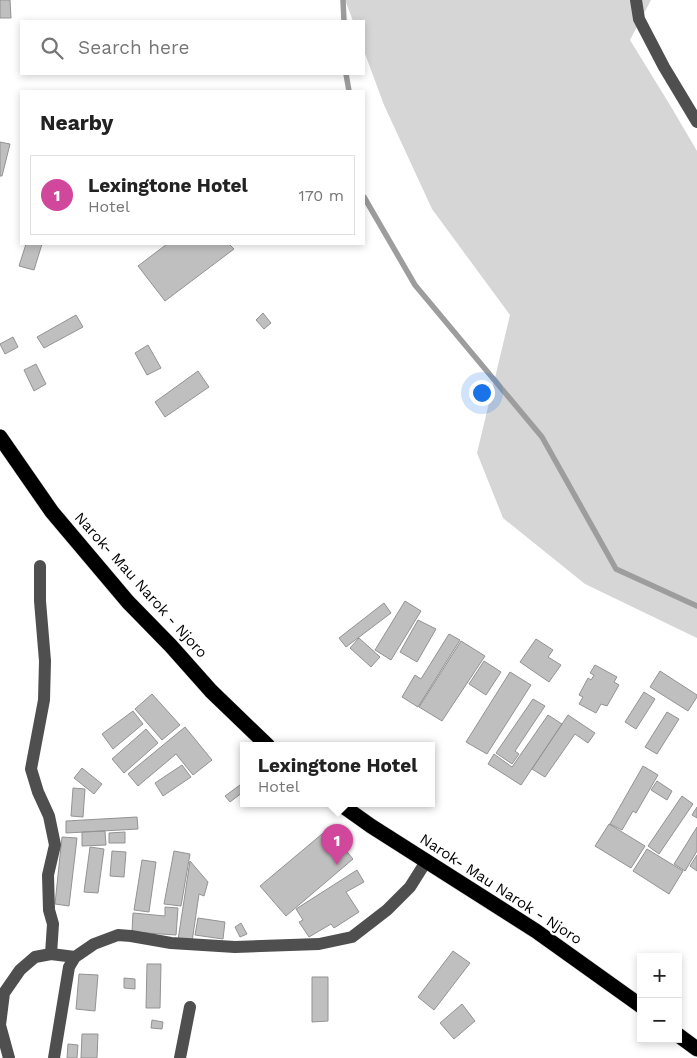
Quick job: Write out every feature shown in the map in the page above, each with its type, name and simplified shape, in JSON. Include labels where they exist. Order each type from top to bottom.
[{"type":"highway","name":"Narok- Mau Narok - Njoro","points":[[0,436],[52,512],[128,602],[211,691],[264,742]]},
{"type":"highway","name":"Narok- Mau Narok - Njoro","points":[[344,807],[371,826],[536,930],[637,1003]]},
{"type":"highway","points":[[682,1038],[697,1049]]},
{"type":"street","points":[[636,0],[639,19],[664,68],[697,122]]},
{"type":"street","points":[[40,566],[45,661],[44,700],[30,769],[49,816],[55,845],[48,875],[50,910],[53,924],[51,954]]},
{"type":"street","points":[[54,1058],[69,967],[75,957],[94,944],[118,935],[171,943],[235,947],[319,944],[352,937],[387,910],[410,888],[427,860]]},
{"type":"street","points":[[9,1058],[0,1025],[4,993],[20,970],[35,957],[51,954],[75,957]]},
{"type":"street","points":[[180,1058],[190,1007]]},
{"type":"shaded area","points":[[345,0],[651,0],[630,40],[697,151],[697,638],[585,584],[503,518],[477,453],[510,315],[432,209],[384,105],[365,54],[365,20],[353,20]]},
{"type":"building","points":[[0,0],[10,0],[11,18],[0,18]]},
{"type":"building","points":[[0,142],[10,144],[2,176],[0,176]]},
{"type":"building","points":[[26,245],[42,245],[34,270],[19,266]]},
{"type":"building","points":[[166,245],[230,245],[234,249],[165,301],[138,266]]},
{"type":"building","points":[[263,313],[271,323],[264,329],[256,320]]},
{"type":"building","points":[[76,315],[83,327],[44,348],[37,337]]},
{"type":"building","points":[[13,337],[18,347],[5,354],[0,344]]},
{"type":"building","points":[[148,345],[161,368],[147,375],[135,353]]},
{"type":"building","points":[[36,364],[46,384],[34,391],[24,370]]},
{"type":"building","points":[[198,371],[209,387],[165,417],[155,402]]},
{"type":"building","points":[[405,601],[421,611],[391,660],[375,650]]},
{"type":"building","points":[[384,603],[391,613],[346,647],[339,638]]},
{"type":"building","points":[[418,620],[436,629],[417,662],[400,652]]},
{"type":"building","points":[[449,634],[460,640],[418,707],[402,697],[415,675],[421,679]]},
{"type":"building","points":[[359,638],[380,657],[371,667],[350,648]]},
{"type":"building","points":[[536,639],[553,650],[548,657],[561,665],[549,682],[520,662]]},
{"type":"building","points":[[461,641],[485,656],[442,721],[419,707]]},
{"type":"building","points":[[484,661],[501,672],[486,695],[469,684]]},
{"type":"building","points":[[595,665],[617,677],[614,682],[619,685],[607,706],[601,704],[596,713],[579,704],[583,697],[579,695],[588,678],[591,680],[594,675],[590,673]]},
{"type":"building","points":[[660,671],[697,695],[688,711],[650,687]]},
{"type":"building","points":[[510,672],[531,685],[487,754],[466,742]]},
{"type":"building","points":[[644,692],[655,699],[636,729],[625,722]]},
{"type":"building","points":[[152,694],[180,725],[162,740],[135,709]]},
{"type":"building","points":[[533,699],[545,706],[515,751],[519,754],[512,764],[496,753]]},
{"type":"building","points":[[133,711],[143,724],[113,749],[102,734]]},
{"type":"building","points":[[667,712],[679,719],[657,754],[645,747]]},
{"type":"building","points":[[548,715],[562,724],[521,785],[488,764],[494,754],[512,767]]},
{"type":"building","points":[[568,715],[595,733],[588,743],[575,734],[545,777],[532,769]]},
{"type":"building","points":[[185,727],[212,760],[193,775],[176,754],[138,786],[128,774]]},
{"type":"building","points":[[146,729],[158,743],[124,773],[112,759]]},
{"type":"building","points":[[182,765],[191,777],[163,796],[155,783]]},
{"type":"building","points":[[643,766],[658,775],[636,813],[633,811],[622,830],[610,824]]},
{"type":"building","points":[[82,768],[102,784],[94,794],[74,778]]},
{"type":"building","points":[[657,781],[672,791],[667,800],[651,790]]},
{"type":"building","points":[[240,785],[240,794],[230,802],[225,796]]},
{"type":"building","points":[[73,788],[85,789],[83,817],[71,816]]},
{"type":"building","points":[[682,796],[693,804],[659,854],[648,846]]},
{"type":"building","points":[[697,807],[697,818],[692,815]]},
{"type":"building","points":[[137,817],[138,829],[66,833],[66,821]]},
{"type":"building","points":[[609,824],[645,846],[631,868],[595,846]]},
{"type":"building","points":[[697,827],[697,851],[685,871],[674,864]]},
{"type":"building","points":[[328,829],[353,859],[286,916],[260,886]]},
{"type":"building","points":[[105,831],[106,845],[82,846],[82,832]]},
{"type":"building","points":[[125,832],[125,843],[109,843],[109,833]]},
{"type":"building","points":[[62,837],[77,838],[69,906],[55,904]]},
{"type":"building","points":[[90,847],[104,849],[98,893],[84,892]]},
{"type":"building","points":[[647,849],[683,871],[669,894],[633,871]]},
{"type":"building","points":[[112,851],[126,852],[124,877],[110,876]]},
{"type":"building","points":[[174,851],[190,854],[181,906],[164,904]]},
{"type":"building","points":[[697,855],[697,871],[690,866]]},
{"type":"building","points":[[142,860],[156,862],[149,912],[134,910]]},
{"type":"building","points":[[190,861],[208,882],[204,896],[199,894],[192,942],[178,940]]},
{"type":"building","points":[[357,870],[364,882],[346,892],[359,912],[334,928],[331,924],[309,937],[299,922],[303,920],[296,909]]},
{"type":"building","points":[[165,907],[178,908],[176,935],[132,932],[133,913],[165,916]]},
{"type":"building","points":[[198,918],[225,922],[223,939],[195,935]]},
{"type":"building","points":[[241,923],[247,934],[240,937],[235,927]]},
{"type":"building","points":[[453,951],[470,963],[434,1010],[418,997]]},
{"type":"building","points":[[147,964],[161,964],[160,1008],[146,1008]]},
{"type":"building","points":[[79,974],[98,975],[95,1011],[76,1009]]},
{"type":"building","points":[[312,977],[328,977],[328,1021],[312,1022]]},
{"type":"building","points":[[124,978],[135,979],[135,989],[124,988]]},
{"type":"building","points":[[462,1004],[475,1021],[454,1039],[440,1023]]},
{"type":"building","points":[[152,1020],[163,1022],[162,1029],[151,1028]]},
{"type":"building","points":[[82,1034],[98,1034],[97,1058],[81,1058]]},
{"type":"building","points":[[68,1044],[78,1045],[77,1058],[67,1058]]},
{"type":"waterway","points":[[343,0],[344,20]]},
{"type":"waterway","points":[[346,75],[349,90]]},
{"type":"waterway","points":[[365,199],[415,285],[542,437],[616,569],[697,606]]},
{"type":"place","name":"Lexingtone Hotel","points":[[337,865]]}]
